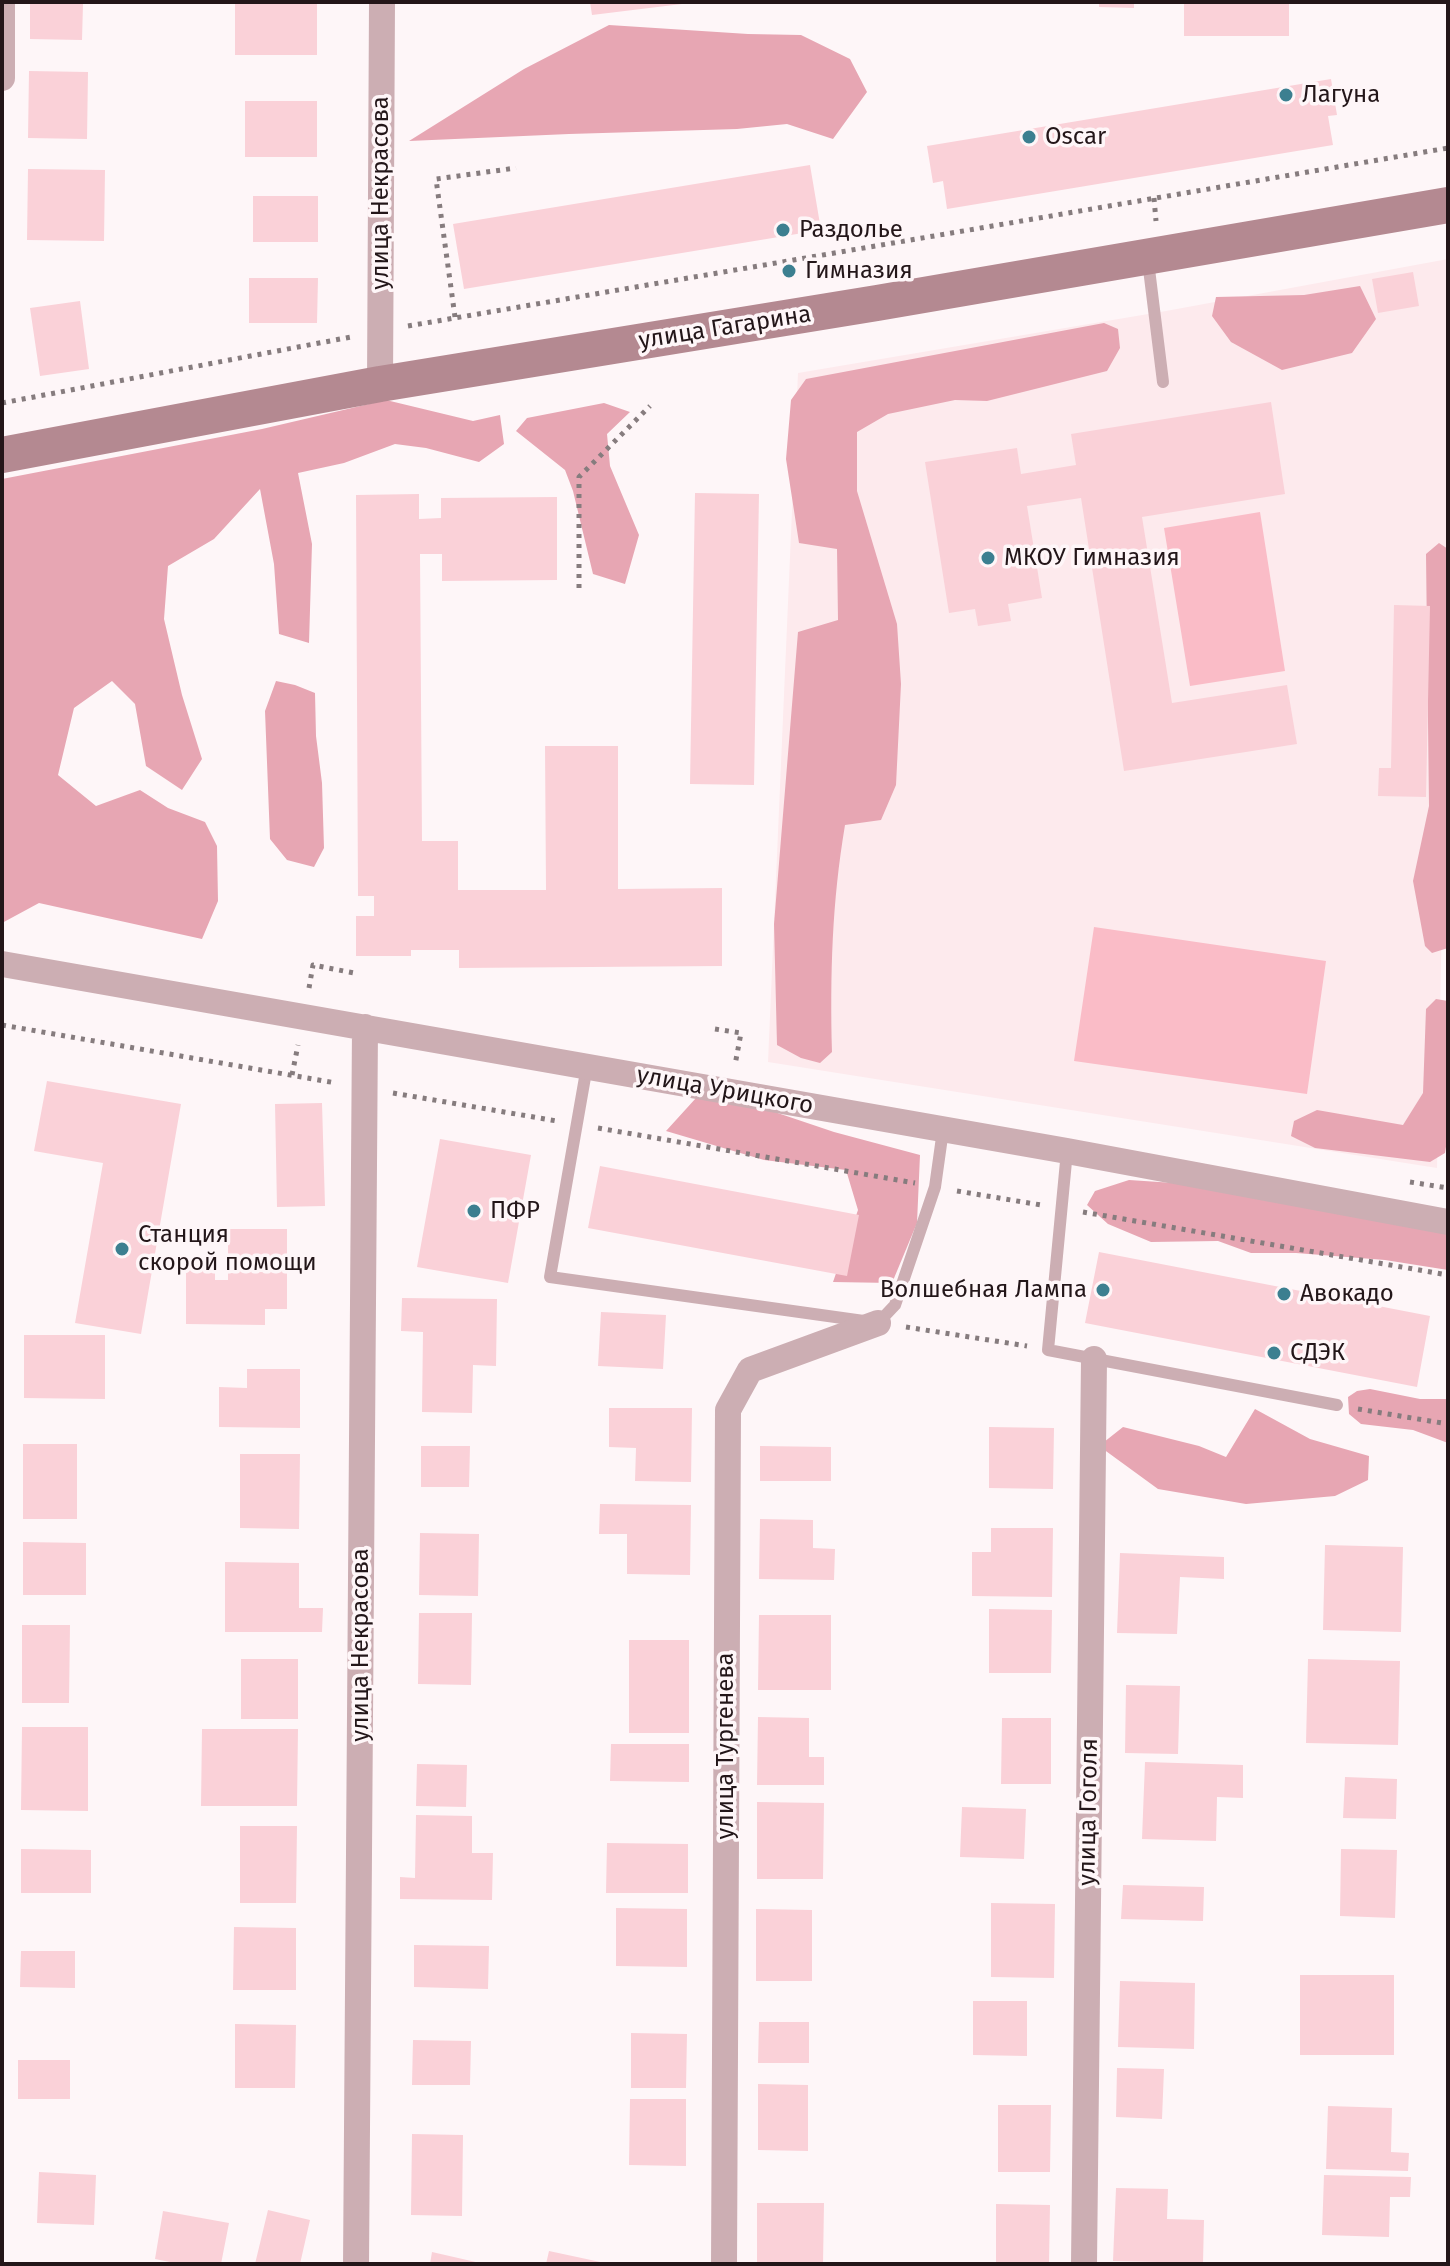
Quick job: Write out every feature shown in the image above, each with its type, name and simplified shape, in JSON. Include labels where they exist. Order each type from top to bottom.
[{"type":"street","points":[[2,2],[2,78]]},
{"type":"street","name":"улица Некрасова","points":[[380,384],[382,2]]},
{"type":"street","name":"улица Гагарина","points":[[2,455],[380,384],[1148,258],[1448,205]]},
{"type":"street","name":"улица Урицкого","points":[[2,964],[1067,1151],[1448,1222]]},
{"type":"street","name":"улица Некрасова","points":[[356,2264],[365,1027]]},
{"type":"street","name":"улица Тургенева","points":[[724,2264],[728,1410],[750,1370],[878,1323]]},
{"type":"street","name":"улица Гоголя","points":[[1084,2264],[1094,1359]]},
{"type":"lane","points":[[1148,258],[1163,382]]},
{"type":"lane","points":[[587,1066],[550,1277],[878,1323],[895,1305],[935,1187],[943,1130]]},
{"type":"lane","points":[[1067,1151],[1048,1350],[1337,1405]]},
{"type":"path","points":[[2,403],[455,317],[1448,148]]},
{"type":"path","points":[[455,317],[436,179],[516,168]]},
{"type":"path","points":[[788,260],[789,271]]},
{"type":"path","points":[[579,588],[579,477],[650,406]]},
{"type":"path","points":[[313,965],[354,973]]},
{"type":"path","points":[[2,1025],[908,1182]]},
{"type":"path","points":[[715,1029],[741,1033],[735,1066]]},
{"type":"path","points":[[917,1183],[1448,1275]]},
{"type":"path","points":[[878,1323],[1048,1350]]},
{"type":"path","points":[[1384,1414],[1448,1424]]},
{"type":"shaded area","points":[[609,25],[801,35],[850,59],[867,92],[833,139],[787,124],[737,129],[409,141],[524,69]]},
{"type":"shaded area","points":[[1448,259],[1448,606],[1437,1168],[768,1062],[798,373],[1166,311]]},
{"type":"shaded area","points":[[1360,286],[1376,319],[1352,353],[1282,370],[1231,342],[1212,316],[1216,297],[1304,295]]},
{"type":"shaded area","points":[[1104,323],[1118,329],[1120,348],[1107,371],[987,401],[955,400],[888,414],[857,432],[857,491],[897,624],[901,684],[896,785],[881,820],[845,825],[833,938],[832,1052],[820,1063],[801,1058],[777,1045],[774,924],[798,632],[838,620],[837,549],[799,543],[786,459],[791,400],[806,379]]},
{"type":"shaded area","points":[[386,400],[473,421],[500,415],[504,444],[479,462],[426,448],[395,444],[344,463],[298,473],[312,544],[309,643],[279,634],[274,564],[260,489],[214,539],[168,566],[164,619],[182,695],[202,759],[182,790],[146,766],[135,704],[112,681],[74,708],[58,775],[96,806],[140,790],[168,808],[205,822],[217,846],[218,901],[202,939],[39,903],[2,923],[2,479],[262,429]]},
{"type":"shaded area","points":[[604,403],[630,412],[607,434],[610,466],[639,535],[625,584],[593,574],[565,470],[516,431],[527,418]]},
{"type":"shaded area","points":[[1260,512],[1285,671],[1190,686],[1164,528]]},
{"type":"shaded area","points":[[1439,543],[1448,549],[1448,948],[1432,953],[1425,946],[1413,881],[1429,806],[1426,554]]},
{"type":"shaded area","points":[[276,681],[315,693],[324,848],[314,867],[287,860],[270,839],[265,711]]},
{"type":"shaded area","points":[[1094,927],[1326,961],[1307,1094],[1074,1061]]},
{"type":"shaded area","points":[[1436,999],[1448,1001],[1448,1134],[1445,1153],[1430,1162],[1315,1148],[1291,1136],[1294,1121],[1317,1110],[1403,1125],[1423,1093],[1426,1009]]},
{"type":"shaded area","points":[[696,1098],[739,1100],[834,1132],[920,1155],[917,1223],[892,1283],[833,1282],[858,1210],[846,1170],[764,1160],[666,1131]]},
{"type":"shaded area","points":[[1129,1180],[1189,1184],[1448,1231],[1448,1270],[1385,1260],[1251,1253],[1218,1241],[1151,1242],[1108,1224],[1087,1205],[1095,1191]]},
{"type":"shaded area","points":[[1370,1389],[1420,1399],[1448,1399],[1448,1443],[1413,1430],[1361,1424],[1349,1414],[1348,1397],[1357,1391]]},
{"type":"shaded area","points":[[1255,1409],[1310,1439],[1369,1456],[1368,1480],[1335,1496],[1246,1504],[1158,1489],[1099,1446],[1123,1427],[1199,1446],[1226,1457]]},
{"type":"building","points":[[235,2],[317,2],[317,55],[235,55]]},
{"type":"building","points":[[590,2],[682,2],[682,4],[592,15]]},
{"type":"building","points":[[1099,2],[1134,2],[1134,8],[1099,7]]},
{"type":"building","points":[[1184,2],[1289,2],[1289,36],[1184,36]]},
{"type":"building","points":[[30,4],[83,4],[82,40],[30,39]]},
{"type":"building","points":[[29,71],[88,72],[87,139],[28,138]]},
{"type":"building","points":[[1331,79],[1337,115],[1328,116],[1333,145],[947,209],[943,181],[933,183],[927,146]]},
{"type":"building","points":[[245,101],[317,101],[317,157],[245,157]]},
{"type":"building","points":[[810,165],[821,230],[464,289],[453,224]]},
{"type":"building","points":[[28,169],[105,170],[104,241],[27,240]]},
{"type":"building","points":[[253,196],[318,196],[318,242],[253,242]]},
{"type":"building","points":[[1413,272],[1419,306],[1378,313],[1372,279]]},
{"type":"building","points":[[249,278],[318,278],[317,323],[249,323]]},
{"type":"building","points":[[80,301],[89,369],[40,376],[30,308]]},
{"type":"building","name":"МКОУ Гимназия","points":[[1271,402],[1285,494],[1142,517],[1172,703],[1287,685],[1297,744],[1124,771],[1081,498],[1027,506],[1042,598],[1008,604],[1011,621],[978,626],[975,609],[949,613],[925,462],[1017,448],[1021,474],[1076,465],[1071,434]]},
{"type":"building","points":[[695,493],[759,494],[754,785],[690,784]]},
{"type":"building","points":[[419,494],[419,519],[441,518],[441,498],[557,497],[557,580],[442,581],[442,554],[420,554],[422,841],[458,841],[458,890],[546,890],[545,746],[618,746],[618,889],[722,888],[722,966],[459,968],[459,950],[411,950],[411,956],[356,956],[356,916],[374,916],[374,896],[358,896],[356,495]]},
{"type":"building","points":[[1394,605],[1430,606],[1426,797],[1378,796],[1379,768],[1391,768]]},
{"type":"building","name":"Станция скорой помощи","points":[[47,1081],[181,1104],[141,1334],[75,1323],[103,1163],[34,1151]]},
{"type":"building","points":[[322,1103],[325,1206],[277,1207],[275,1104]]},
{"type":"building","name":"ПФР","points":[[440,1139],[531,1155],[508,1283],[417,1267]]},
{"type":"building","points":[[600,1166],[859,1215],[847,1276],[588,1228]]},
{"type":"building","points":[[228,1229],[287,1229],[287,1309],[265,1309],[265,1325],[186,1324],[186,1266],[215,1266],[215,1280],[228,1280]]},
{"type":"building","points":[[1099,1252],[1430,1316],[1417,1387],[1085,1323]]},
{"type":"building","points":[[402,1298],[497,1299],[496,1366],[473,1365],[472,1413],[422,1412],[423,1332],[401,1331]]},
{"type":"building","points":[[601,1312],[666,1315],[663,1369],[598,1366]]},
{"type":"building","points":[[24,1335],[105,1335],[105,1399],[24,1398]]},
{"type":"building","points":[[247,1369],[300,1369],[300,1428],[219,1427],[219,1387],[247,1388]]},
{"type":"building","points":[[609,1408],[692,1408],[691,1482],[635,1481],[636,1448],[609,1447]]},
{"type":"building","points":[[989,1427],[1054,1428],[1053,1489],[989,1488]]},
{"type":"building","points":[[23,1444],[77,1444],[77,1519],[23,1519]]},
{"type":"building","points":[[421,1446],[470,1446],[469,1487],[421,1487]]},
{"type":"building","points":[[760,1446],[831,1447],[831,1481],[760,1481]]},
{"type":"building","points":[[240,1454],[300,1454],[299,1529],[240,1528]]},
{"type":"building","points":[[600,1504],[691,1505],[690,1575],[627,1574],[627,1534],[599,1534]]},
{"type":"building","points":[[760,1519],[813,1520],[813,1548],[835,1549],[834,1580],[759,1579]]},
{"type":"building","points":[[991,1528],[1053,1528],[1052,1597],[972,1596],[972,1552],[991,1552]]},
{"type":"building","points":[[420,1533],[479,1534],[478,1596],[419,1595]]},
{"type":"building","points":[[23,1542],[86,1543],[86,1595],[23,1595]]},
{"type":"building","points":[[1325,1545],[1403,1547],[1401,1632],[1323,1630]]},
{"type":"building","points":[[1120,1553],[1224,1557],[1224,1579],[1180,1577],[1177,1634],[1117,1633]]},
{"type":"building","points":[[225,1562],[299,1563],[299,1608],[323,1608],[322,1632],[225,1632]]},
{"type":"building","points":[[989,1609],[1052,1610],[1051,1673],[989,1673]]},
{"type":"building","points":[[419,1613],[472,1613],[471,1685],[418,1684]]},
{"type":"building","points":[[759,1615],[831,1615],[831,1690],[758,1690]]},
{"type":"building","points":[[22,1625],[70,1625],[69,1703],[22,1703]]},
{"type":"building","points":[[629,1640],[689,1640],[689,1733],[629,1733]]},
{"type":"building","points":[[241,1659],[298,1659],[298,1719],[241,1719]]},
{"type":"building","points":[[1308,1659],[1400,1661],[1398,1745],[1306,1743]]},
{"type":"building","points":[[1126,1685],[1180,1686],[1178,1754],[1125,1753]]},
{"type":"building","points":[[758,1717],[809,1718],[809,1757],[824,1757],[824,1785],[757,1785]]},
{"type":"building","points":[[1002,1718],[1051,1718],[1051,1784],[1001,1784]]},
{"type":"building","points":[[22,1727],[88,1727],[88,1811],[21,1810]]},
{"type":"building","points":[[202,1729],[298,1729],[297,1806],[201,1806]]},
{"type":"building","points":[[611,1744],[689,1744],[689,1782],[610,1781]]},
{"type":"building","points":[[1145,1762],[1243,1765],[1243,1798],[1217,1797],[1216,1841],[1142,1839]]},
{"type":"building","points":[[417,1764],[467,1765],[466,1807],[416,1806]]},
{"type":"building","points":[[1345,1777],[1397,1779],[1396,1819],[1343,1818]]},
{"type":"building","points":[[757,1802],[824,1803],[823,1879],[757,1879]]},
{"type":"building","points":[[962,1807],[1026,1809],[1024,1859],[960,1857]]},
{"type":"building","points":[[416,1815],[472,1816],[472,1853],[493,1853],[492,1900],[400,1899],[400,1877],[415,1878]]},
{"type":"building","points":[[240,1826],[297,1826],[296,1903],[240,1903]]},
{"type":"building","points":[[607,1843],[688,1844],[688,1893],[606,1893]]},
{"type":"building","points":[[21,1849],[91,1850],[91,1893],[21,1893]]},
{"type":"building","points":[[1341,1849],[1397,1850],[1395,1918],[1340,1916]]},
{"type":"building","points":[[1123,1885],[1204,1887],[1203,1921],[1121,1919]]},
{"type":"building","points":[[991,1903],[1055,1904],[1054,1978],[991,1977]]},
{"type":"building","points":[[616,1908],[687,1909],[687,1967],[616,1966]]},
{"type":"building","points":[[756,1909],[812,1910],[812,1981],[756,1981]]},
{"type":"building","points":[[234,1927],[296,1928],[296,1990],[233,1990]]},
{"type":"building","points":[[414,1945],[489,1946],[488,1989],[414,1987]]},
{"type":"building","points":[[21,1951],[75,1951],[75,1988],[20,1987]]},
{"type":"building","points":[[1300,1975],[1394,1975],[1394,2055],[1300,2055]]},
{"type":"building","points":[[1120,1981],[1195,1983],[1194,2049],[1118,2047]]},
{"type":"building","points":[[973,2001],[1027,2001],[1027,2056],[973,2055]]},
{"type":"building","points":[[759,2022],[809,2022],[809,2063],[758,2063]]},
{"type":"building","points":[[235,2024],[296,2025],[295,2088],[235,2088]]},
{"type":"building","points":[[631,2033],[687,2034],[686,2088],[631,2088]]},
{"type":"building","points":[[413,2040],[471,2041],[470,2085],[412,2085]]},
{"type":"building","points":[[18,2060],[70,2060],[70,2099],[18,2099]]},
{"type":"building","points":[[1117,2068],[1164,2069],[1162,2119],[1116,2117]]},
{"type":"building","points":[[758,2084],[808,2085],[808,2151],[758,2150]]},
{"type":"building","points":[[630,2099],[686,2099],[686,2166],[629,2165]]},
{"type":"building","points":[[998,2105],[1051,2105],[1050,2172],[998,2172]]},
{"type":"building","points":[[1328,2106],[1392,2108],[1391,2152],[1409,2153],[1408,2171],[1326,2169]]},
{"type":"building","points":[[412,2134],[463,2135],[462,2216],[411,2215]]},
{"type":"building","points":[[39,2172],[96,2175],[94,2225],[37,2223]]},
{"type":"building","points":[[1324,2175],[1411,2177],[1410,2197],[1390,2197],[1389,2237],[1322,2235]]},
{"type":"building","points":[[1116,2188],[1168,2189],[1167,2219],[1204,2220],[1203,2263],[1113,2261]]},
{"type":"building","points":[[757,2203],[824,2203],[823,2264],[757,2264]]},
{"type":"building","points":[[996,2204],[1050,2205],[1049,2264],[996,2264]]},
{"type":"building","points":[[268,2210],[310,2220],[300,2264],[255,2264]]},
{"type":"building","points":[[163,2211],[229,2223],[221,2264],[180,2264],[155,2259]]},
{"type":"building","points":[[549,2251],[605,2263],[605,2264],[546,2264]]},
{"type":"building","points":[[432,2252],[480,2263],[480,2264],[430,2264]]},
{"type":"place","name":"Лагуна","points":[[1286,95]]},
{"type":"place","name":"Oscar","points":[[1029,137]]},
{"type":"place","name":"Раздолье","points":[[783,230]]},
{"type":"place","name":"Гимназия","points":[[789,271]]},
{"type":"place","name":"МКОУ Гимназия","points":[[988,558]]},
{"type":"place","name":"ПФР","points":[[474,1211]]},
{"type":"place","name":"Станция скорой помощи","points":[[122,1249]]},
{"type":"place","name":"Волшебная Лампа","points":[[1103,1290]]},
{"type":"place","name":"Авокадо","points":[[1284,1294]]},
{"type":"place","name":"СДЭК","points":[[1274,1353]]}]
